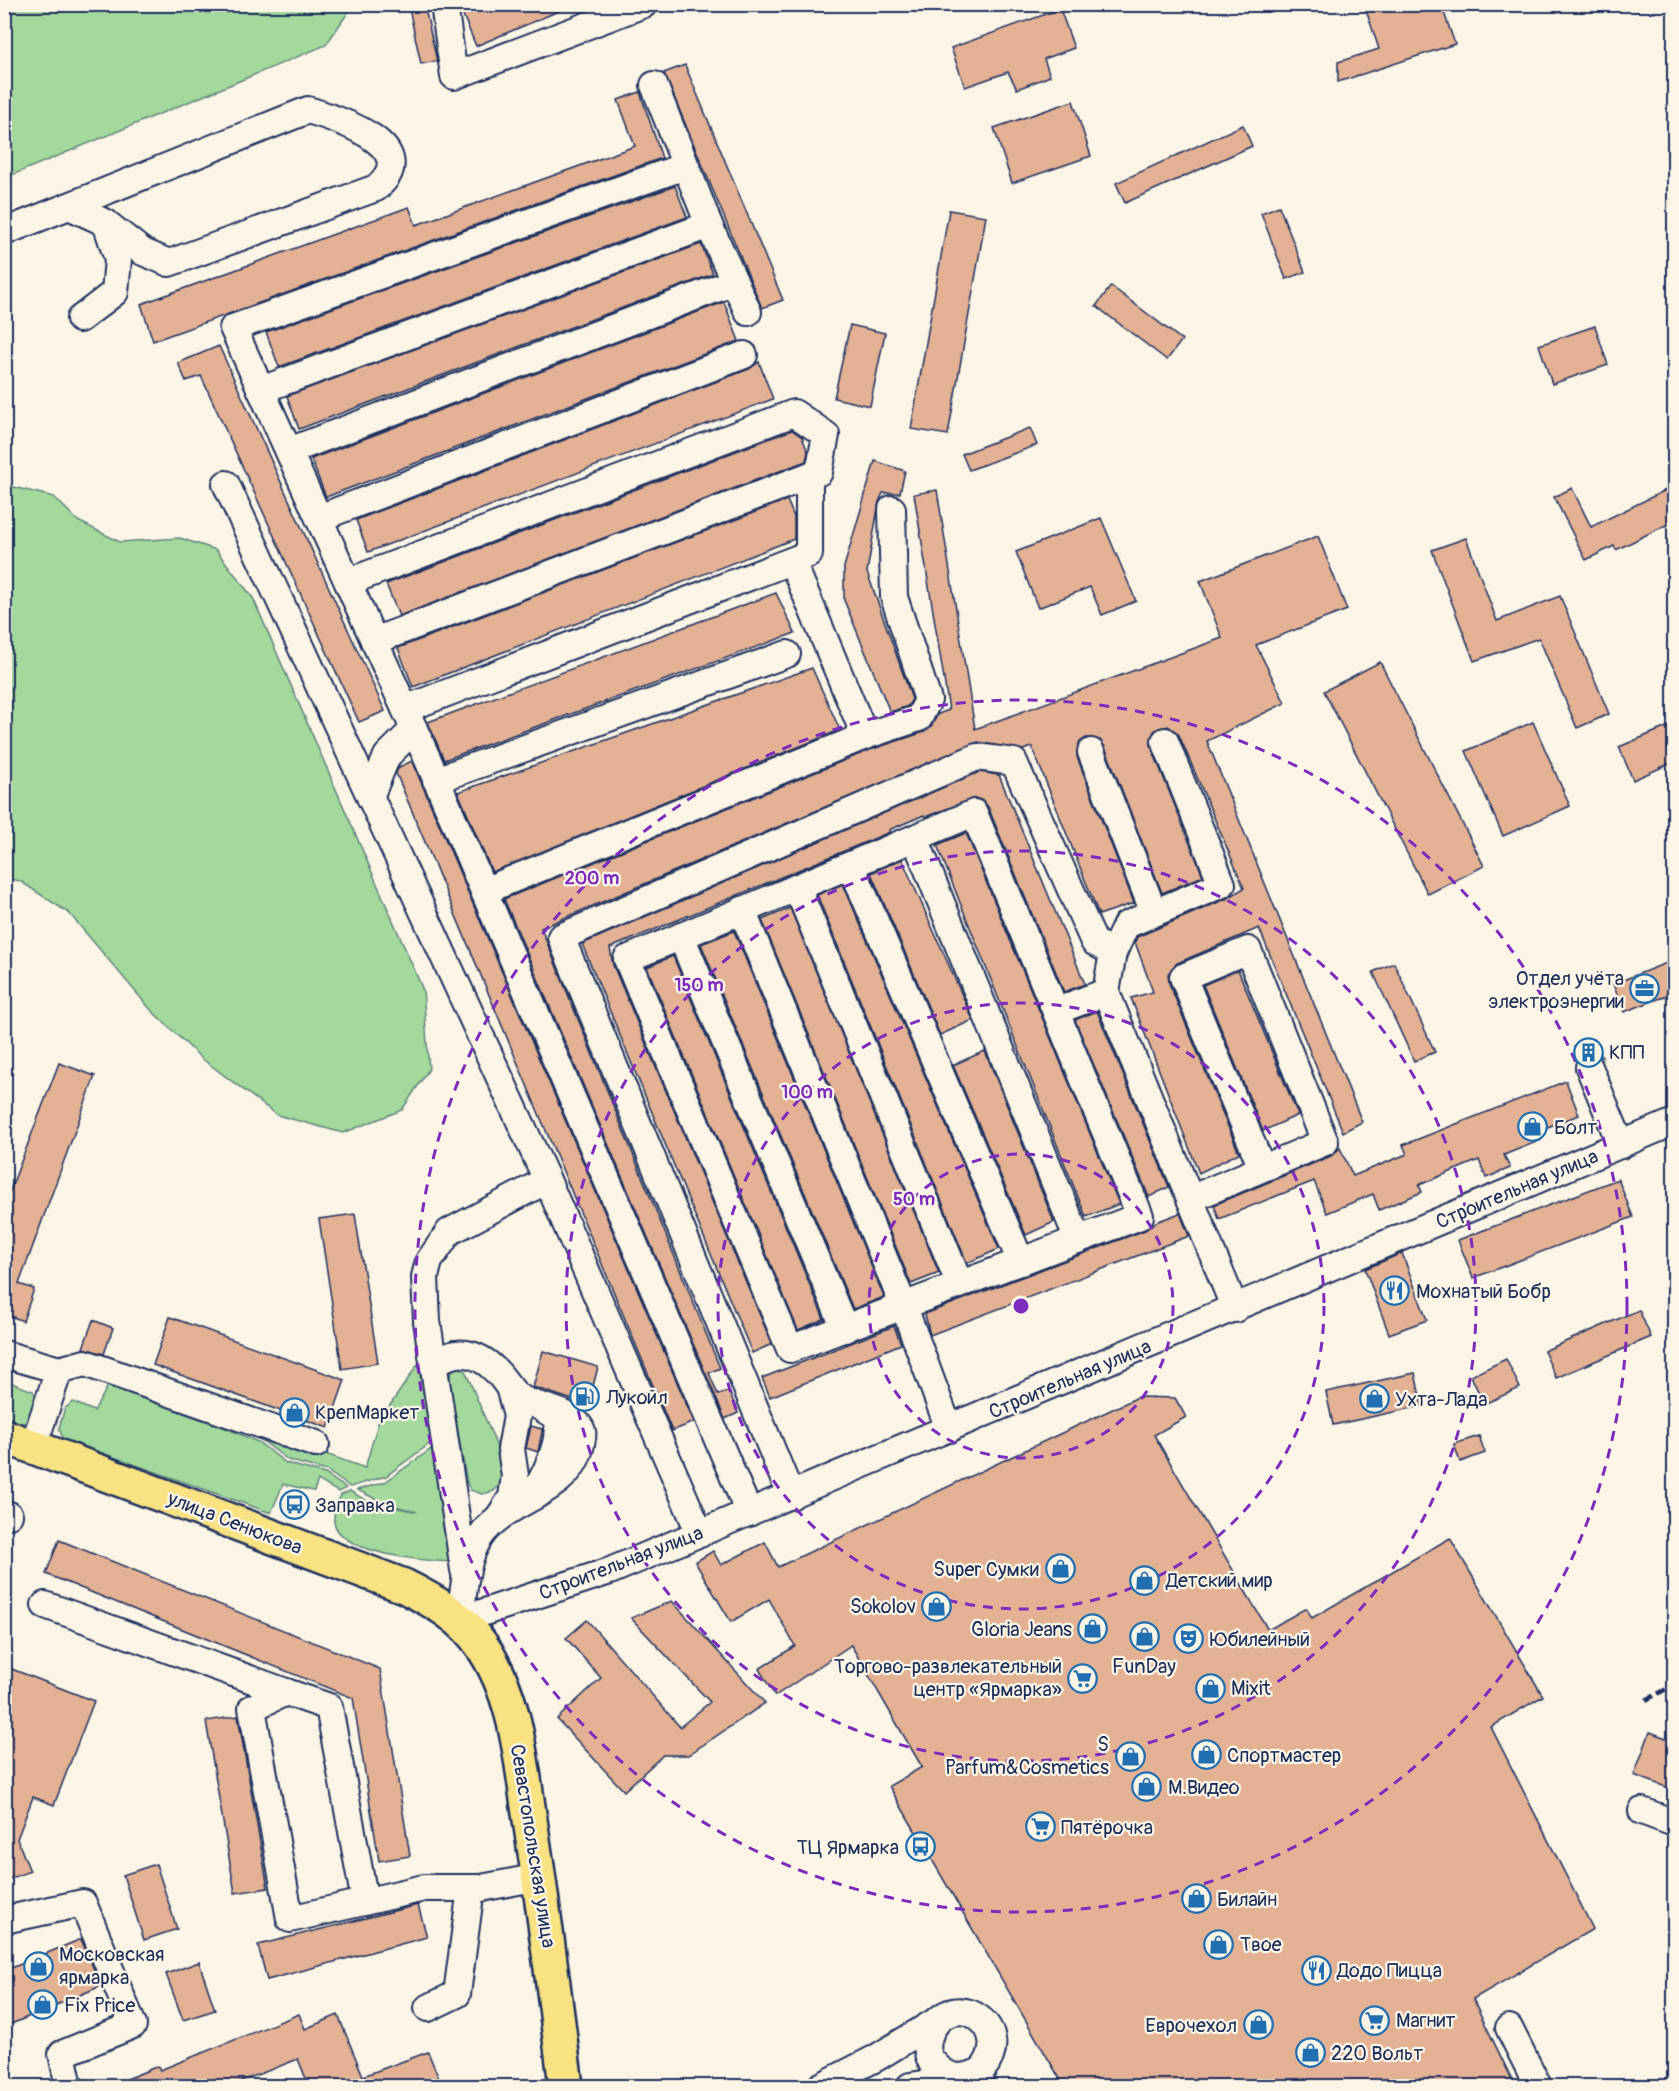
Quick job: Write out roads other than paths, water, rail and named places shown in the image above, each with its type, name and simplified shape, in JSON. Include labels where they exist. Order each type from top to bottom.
[{"type":"main road","name":"улица Сенюкова","points":[[19,1441],[404,1586],[460,1620]]},
{"type":"main road","name":"Севастопольская улица","points":[[460,1620],[488,1655],[508,1700],[520,1757],[539,1877],[566,2086]]},
{"type":"street","points":[[444,4],[454,76],[644,4]]},
{"type":"street","points":[[654,84],[709,225],[748,312]]},
{"type":"street","points":[[4,232],[308,110],[343,121],[385,146],[392,166],[388,178],[376,188],[169,263],[143,252],[106,223],[69,206]]},
{"type":"street","points":[[685,166],[233,328],[436,780],[749,1513]]},
{"type":"street","points":[[80,319],[115,292],[118,259],[106,223]]},
{"type":"street","points":[[261,390],[709,225]]},
{"type":"street","points":[[289,451],[734,282]]},
{"type":"street","points":[[319,518],[744,355]]},
{"type":"street","points":[[348,582],[794,413],[826,435],[819,471],[809,476],[374,641]]},
{"type":"street","points":[[370,797],[387,756],[409,719],[809,554],[809,476]]},
{"type":"street","points":[[226,484],[547,1180],[700,1534]]},
{"type":"street","points":[[484,891],[865,736],[919,718],[927,700],[894,597],[892,509]]},
{"type":"street","points":[[792,561],[865,736]]},
{"type":"street","points":[[436,780],[787,654]]},
{"type":"street","points":[[1165,741],[1222,884],[1126,925],[1113,953],[1106,992],[1235,1309]]},
{"type":"street","points":[[1091,752],[1154,913]]},
{"type":"street","points":[[791,1496],[561,937],[977,758],[1014,762],[1094,942],[1113,953]]},
{"type":"street","points":[[974,813],[1140,1216],[790,1349],[627,958],[915,838],[974,813]]},
{"type":"street","points":[[915,838],[1078,1240]]},
{"type":"street","points":[[851,865],[1021,1262]]},
{"type":"street","points":[[797,887],[960,1285]]},
{"type":"street","points":[[742,910],[904,1307],[949,1429]]},
{"type":"street","points":[[681,936],[845,1329]]},
{"type":"street","points":[[1190,1198],[1325,1142],[1248,950],[1183,978],[1262,1168]]},
{"type":"street","points":[[1056,1011],[1106,992]]},
{"type":"street","points":[[1589,1067],[1621,1145]]},
{"type":"street","name":"Строительная улица","points":[[460,1620],[610,1571],[1674,1122]]},
{"type":"street","points":[[466,1580],[427,1321],[425,1288],[429,1261],[449,1232],[547,1180]]},
{"type":"street","points":[[435,1365],[442,1359],[461,1353],[477,1355],[523,1399],[555,1416],[558,1429],[546,1473],[530,1499],[497,1520]]},
{"type":"street","points":[[4,1354],[59,1370],[85,1363],[316,1444]]},
{"type":"street","points":[[19,1441],[59,1370]]},
{"type":"street","points":[[460,1620],[472,1551],[512,1497],[514,1486],[511,1449],[517,1416],[509,1388]]},
{"type":"street","points":[[45,1605],[329,1707],[365,1902]]},
{"type":"street","points":[[286,1692],[252,1708],[290,1920],[424,1888],[471,1888],[539,1877]]},
{"type":"street","points":[[1642,1811],[1674,1823]]},
{"type":"street","points":[[428,2008],[457,1994],[471,1888]]},
{"type":"street","points":[[4,1920],[83,1903],[133,2025],[62,2054],[69,2086]]},
{"type":"street","points":[[820,2086],[876,2058],[944,2016],[964,2012],[983,2020],[993,2039],[989,2061],[982,2070],[910,2086]]},
{"type":"street","points":[[944,2016],[935,2023],[927,2043],[945,2077]]},
{"type":"street","points":[[1509,2028],[1538,2086]]},
{"type":"railway","points":[[1646,1700],[1674,1685]]},
{"type":"railway","points":[[1656,2086],[1674,2077]]},
{"type":"place","name":"Отдел учёта электроэнергии","points":[[1645,989]]},
{"type":"place","name":"КПП","points":[[1588,1052]]},
{"type":"place","name":"Болт","points":[[1533,1127]]},
{"type":"place","name":"Мохнатый Бобр","points":[[1395,1291]]},
{"type":"place","name":"Лукойл","points":[[585,1397]]},
{"type":"place","name":"Ухта-Лада","points":[[1374,1399]]},
{"type":"place","name":"КрепМаркет","points":[[294,1412]]},
{"type":"place","name":"Заправка","points":[[294,1505]]},
{"type":"place","name":"Super Сумки","points":[[1060,1569]]},
{"type":"place","name":"Детский мир","points":[[1145,1580]]},
{"type":"place","name":"Sokolov","points":[[937,1606]]},
{"type":"place","name":"Gloria Jeans","points":[[1093,1629]]},
{"type":"place","name":"FunDay","points":[[1144,1636]]},
{"type":"place","name":"Юбилейный","points":[[1189,1639]]},
{"type":"place","name":"Торгово-развлекательный центр «Ярмарка»","points":[[1083,1678]]},
{"type":"place","name":"Mixit","points":[[1210,1688]]},
{"type":"place","name":"Спортмастер","points":[[1206,1755]]},
{"type":"place","name":"S Parfum&Cosmetics","points":[[1130,1756]]},
{"type":"place","name":"М.Видео","points":[[1147,1787]]},
{"type":"place","name":"Пятёрочка","points":[[1040,1827]]},
{"type":"place","name":"ТЦ Ярмарка","points":[[920,1847]]},
{"type":"place","name":"Билайн","points":[[1196,1899]]},
{"type":"place","name":"Твое","points":[[1219,1944]]},
{"type":"place","name":"Московская ярмарка","points":[[38,1966]]},
{"type":"place","name":"Додо Пицца","points":[[1316,1970]]},
{"type":"place","name":"Fix Price","points":[[43,2005]]},
{"type":"place","name":"Магнит","points":[[1375,2020]]},
{"type":"place","name":"Еврочехол","points":[[1258,2025]]},
{"type":"place","name":"220 Вольт","points":[[1310,2053]]}]
